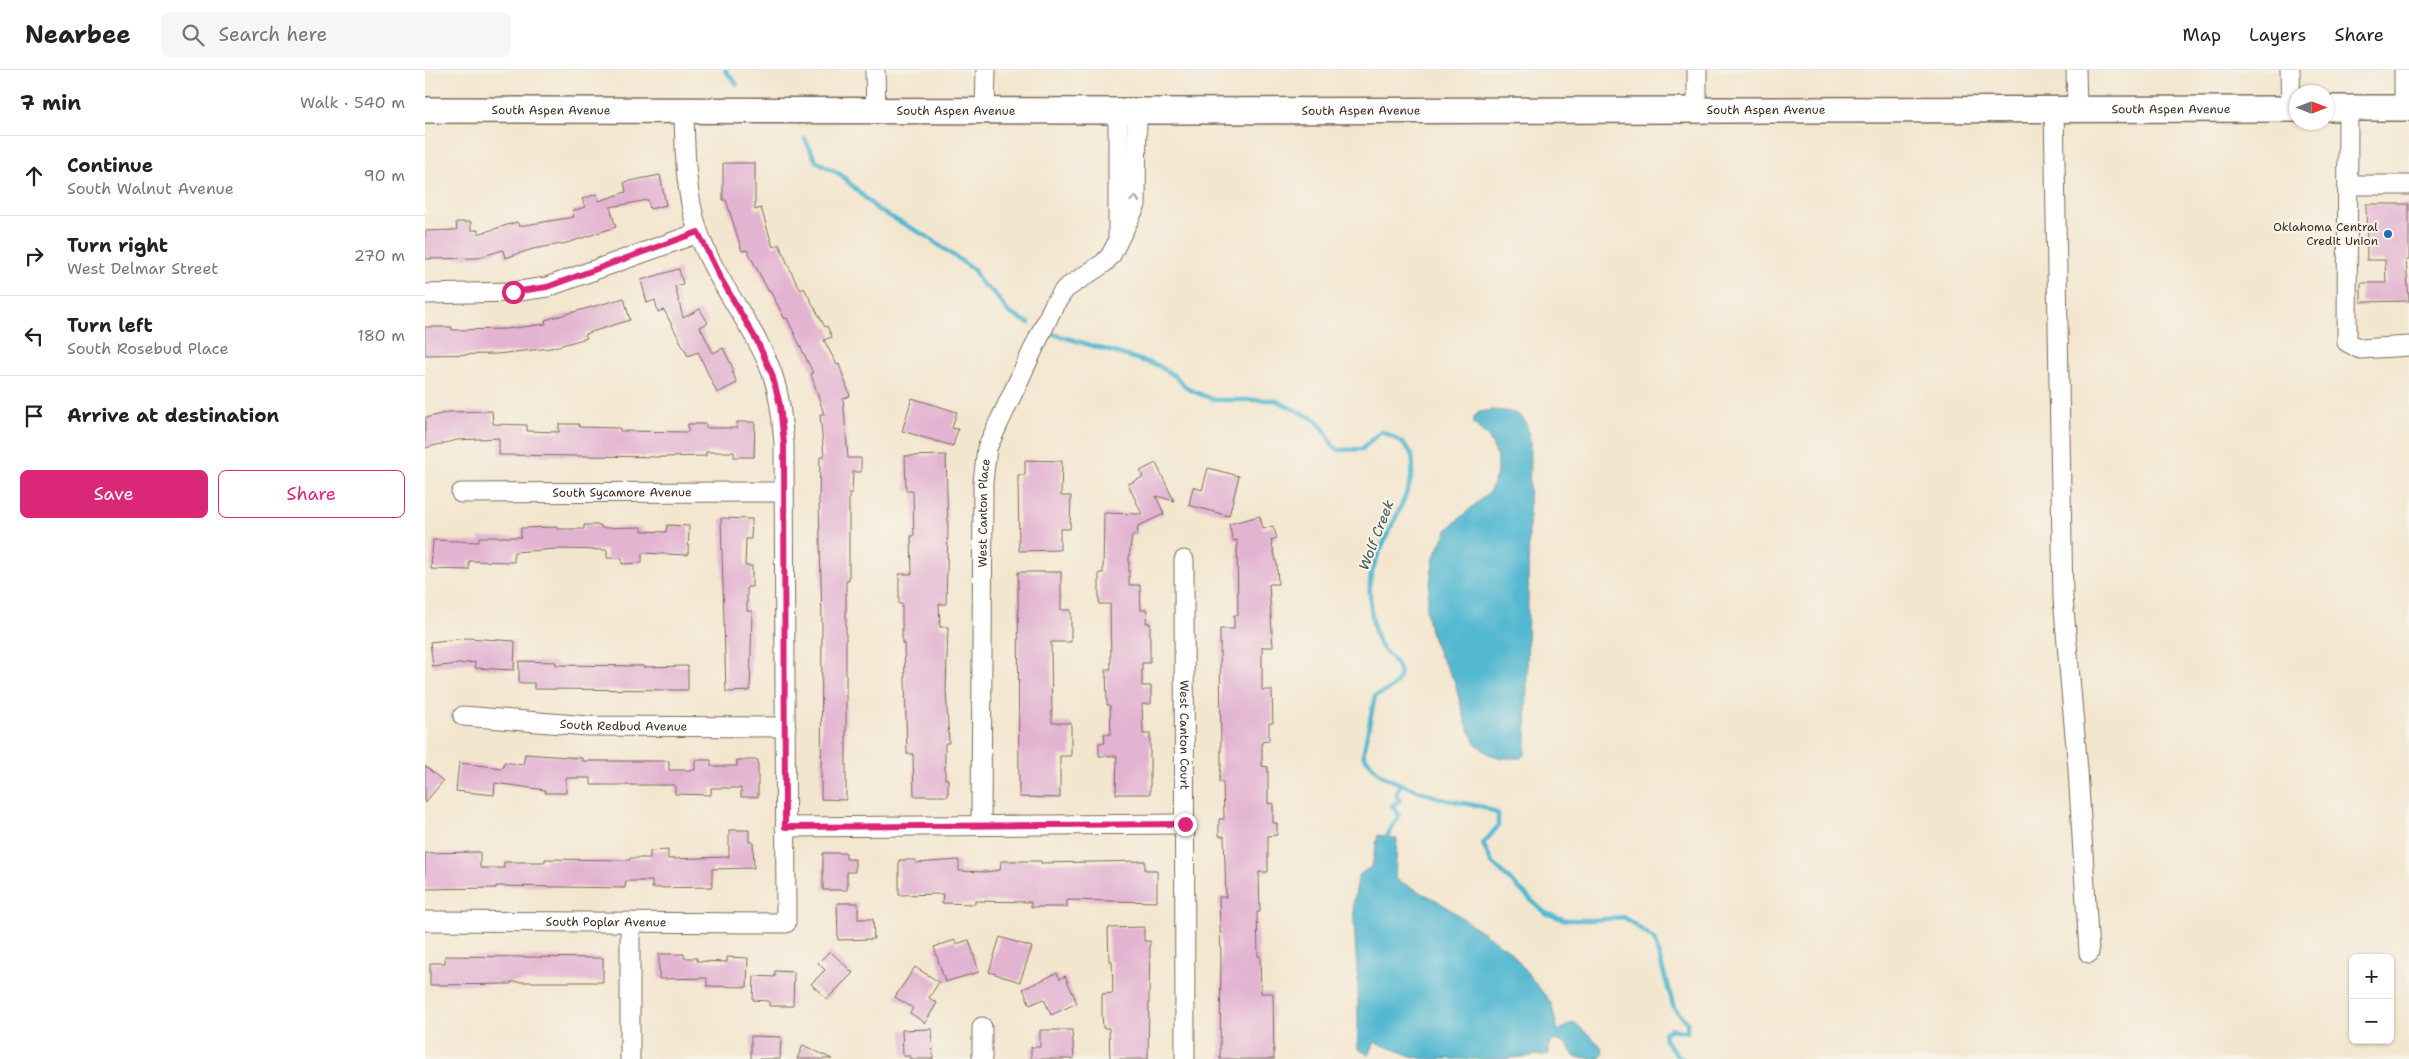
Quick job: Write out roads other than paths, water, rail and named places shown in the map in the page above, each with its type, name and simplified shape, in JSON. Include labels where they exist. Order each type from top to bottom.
[{"type":"main road","points":[[2337,108],[2406,108]]},
{"type":"main road","name":"South Aspen Avenue","points":[[425,110],[2289,109]]},
{"type":"street","points":[[875,70],[876,111]]},
{"type":"street","points":[[985,111],[986,70]]},
{"type":"street","points":[[1697,70],[1697,110]]},
{"type":"street","points":[[2077,70],[2066,109],[2063,598],[2078,770],[2089,953]]},
{"type":"street","points":[[2290,70],[2292,85]]},
{"type":"street","points":[[2404,70],[2406,108]]},
{"type":"street","points":[[2337,108],[2348,185],[2347,342],[2360,348],[2409,346]]},
{"type":"street","points":[[684,111],[687,189],[698,232],[720,277],[757,341],[772,374],[780,405],[784,444],[785,827],[1185,824]]},
{"type":"street","name":"West Canton Place","points":[[981,826],[983,482],[987,448],[1054,304],[1065,289],[1104,263],[1118,244],[1128,111]]},
{"type":"street","points":[[2348,185],[2409,185]]},
{"type":"street","points":[[425,294],[513,292],[547,287],[698,232]]},
{"type":"street","name":"South Sycamore Avenue","points":[[461,493],[784,492]]},
{"type":"street","name":"West Canton Court","points":[[1184,560],[1185,1059]]},
{"type":"street","name":"South Redbud Avenue","points":[[463,716],[588,726],[786,727]]},
{"type":"street","name":"South Poplar Avenue","points":[[425,921],[786,923],[785,827]]},
{"type":"street","points":[[630,922],[630,1059]]},
{"type":"street","points":[[982,1027],[982,1059]]},
{"type":"water","points":[[1493,410],[1511,412],[1521,417],[1527,427],[1530,444],[1526,745],[1525,754],[1521,758],[1502,758],[1489,754],[1475,743],[1466,723],[1454,680],[1440,656],[1430,631],[1426,610],[1434,557],[1448,529],[1490,491],[1497,474],[1497,456],[1489,438],[1474,424],[1474,417],[1479,412]]},
{"type":"water","points":[[1378,835],[1397,839],[1395,879],[1438,901],[1510,951],[1551,1003],[1558,1031],[1574,1022],[1601,1046],[1603,1053],[1599,1059],[1575,1057],[1566,1044],[1556,1040],[1549,1043],[1549,1054],[1501,1059],[1424,1059],[1375,1042],[1369,1055],[1358,1049],[1358,986],[1353,905],[1359,875],[1372,866]]},
{"type":"waterway","points":[[725,70],[737,84]]},
{"type":"waterway","points":[[805,139],[816,161],[840,174],[878,210],[926,236],[974,270],[981,283],[995,294],[1009,313],[1029,323]]},
{"type":"waterway","name":"Wolf Creek","points":[[1053,334],[1157,365],[1175,376],[1188,389],[1214,400],[1275,400],[1316,420],[1324,429],[1333,446],[1339,450],[1362,449],[1381,431],[1408,449],[1411,453],[1413,466],[1410,482],[1373,569],[1370,583],[1371,613],[1377,637],[1381,646],[1398,667],[1399,678],[1394,686],[1375,696],[1363,755],[1381,775],[1400,784],[1442,799],[1484,807],[1498,814],[1498,826],[1483,844],[1492,863],[1545,913],[1566,920],[1624,917],[1654,939],[1674,1008],[1687,1022],[1687,1032],[1671,1029],[1664,1033],[1665,1040],[1679,1058],[1683,1059]]},
{"type":"waterway","points":[[1387,837],[1399,815],[1392,805],[1400,801],[1396,795],[1400,784]]},
{"type":"place","name":"Oklahoma Central Credit Union","points":[[2388,234]]}]
